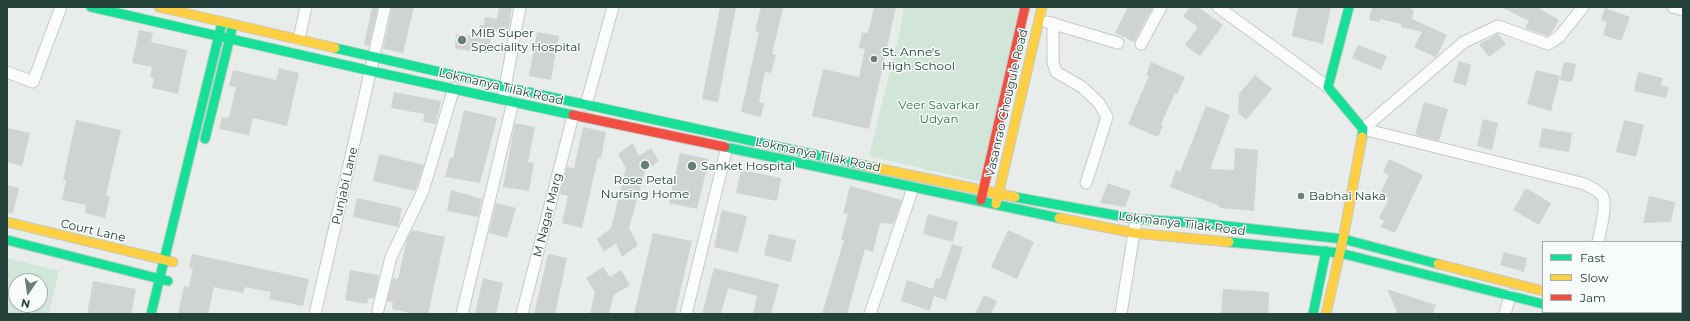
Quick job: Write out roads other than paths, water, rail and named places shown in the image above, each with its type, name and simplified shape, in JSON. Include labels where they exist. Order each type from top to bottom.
[{"type":"main road","name":"Lokmanya Tilak Road","points":[[92,7],[573,116],[913,188],[1134,233],[1340,253],[1542,304]]},
{"type":"main road","name":"Lokmanya Tilak Road","points":[[159,7],[184,10],[233,24],[505,87],[998,194],[1136,220],[1200,223],[1343,238],[1542,291]]},
{"type":"main road","name":"Vasanrao Chougule Road","points":[[980,201],[1025,7]]},
{"type":"main road","name":"Vasanrao Chougule Road","points":[[996,204],[1042,7]]},
{"type":"main road","points":[[1326,314],[1343,238],[1363,129],[1328,87],[1349,7]]},
{"type":"main road","points":[[151,314],[222,21]]},
{"type":"main road","points":[[202,147],[233,24]]},
{"type":"main road","points":[[166,294],[185,216]]},
{"type":"main road","name":"Court Lane","points":[[7,222],[173,262]]},
{"type":"main road","points":[[1313,314],[1326,251],[1343,238]]},
{"type":"main road","points":[[7,240],[169,281]]},
{"type":"street","points":[[7,72],[33,82],[61,7]]},
{"type":"street","points":[[299,39],[306,7]]},
{"type":"street","name":"Punjabi Lane","points":[[315,314],[385,7]]},
{"type":"street","points":[[462,314],[508,101],[505,87],[520,7]]},
{"type":"street","points":[[586,105],[613,7]]},
{"type":"street","points":[[1141,44],[1160,7]]},
{"type":"street","points":[[1218,7],[1328,87]]},
{"type":"street","points":[[1363,129],[1464,42],[1498,26],[1548,44],[1559,37],[1583,7]]},
{"type":"street","points":[[1673,7],[1683,10]]},
{"type":"street","points":[[1039,20],[1118,43]]},
{"type":"street","points":[[1053,24],[1053,62],[1056,72],[1082,87],[1099,103],[1107,117],[1086,183]]},
{"type":"street","points":[[378,310],[390,257],[423,191],[454,88]]},
{"type":"street","name":"M Nagar Marg","points":[[522,314],[573,116]]},
{"type":"street","points":[[1363,129],[1585,184],[1598,191],[1603,198],[1604,210],[1598,241]]},
{"type":"street","points":[[686,314],[727,148]]},
{"type":"street","points":[[870,314],[913,188]]},
{"type":"street","points":[[1121,314],[1136,220]]},
{"type":"street","points":[[1506,314],[1510,295]]},
{"type":"place","name":"MIB Super Speciality Hospital","points":[[462,40]]},
{"type":"place","name":"St. Anne's High School","points":[[874,59]]},
{"type":"place","name":"Rose Petal Nursing Home","points":[[645,165]]},
{"type":"place","name":"Sanket Hospital","points":[[692,166]]},
{"type":"place","name":"Babhai Naka","points":[[1301,196]]},
{"type":"park label","name":"Veer Savarkar Udyan","points":[[939,112]]}]
